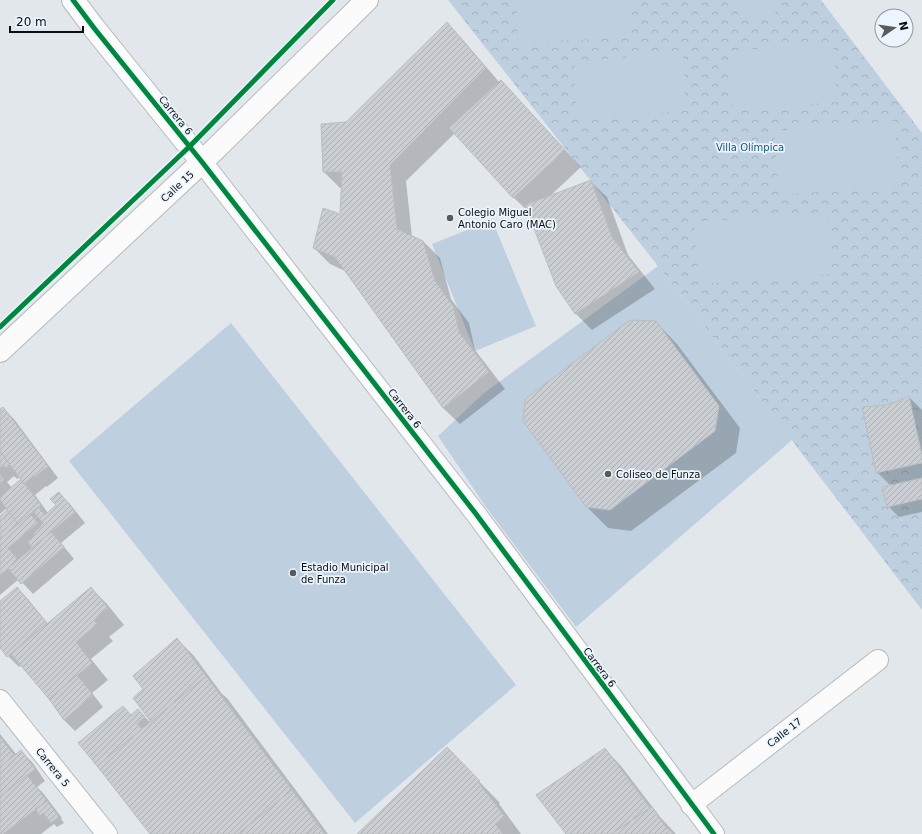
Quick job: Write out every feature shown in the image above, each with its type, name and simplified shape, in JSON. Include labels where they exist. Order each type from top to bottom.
[{"type":"street","name":"Carrera 6","points":[[73,0],[202,162],[476,514],[714,834]]},
{"type":"street","name":"Calle 15","points":[[0,351],[202,162],[367,0]]},
{"type":"street","name":"Calle 17","points":[[691,805],[878,660]]},
{"type":"street","name":"Carrera 5","points":[[0,700],[107,834]]},
{"type":"green space","name":"Villa Olímpica","points":[[448,0],[821,0],[922,133],[922,610],[658,266]]},
{"type":"green space","points":[[516,0],[630,0],[632,37],[518,43]]},
{"type":"green space","points":[[739,0],[774,0],[776,17],[741,20]]},
{"type":"green space","points":[[833,43],[837,102],[733,110],[728,51]]},
{"type":"green space","points":[[683,54],[686,111],[577,118],[574,61]]},
{"type":"green space","points":[[894,121],[900,186],[779,195],[774,131]]},
{"type":"green space","points":[[827,212],[832,274],[699,284],[694,222]]},
{"type":"green space","points":[[492,220],[536,326],[475,351],[432,244]]},
{"type":"green space","name":"Coliseo de Funza","points":[[658,266],[792,440],[576,627],[486,507],[438,436],[484,393]]},
{"type":"green space","name":"Estadio Municipal de Funza","points":[[231,323],[516,685],[355,823],[69,461]]},
{"type":"building","points":[[447,22],[486,68],[390,165],[397,229],[423,241],[435,281],[453,306],[459,332],[489,372],[443,408],[335,257],[313,248],[323,208],[340,214],[342,172],[323,172],[321,124],[346,122]]},
{"type":"building","points":[[501,80],[565,150],[513,198],[449,128]]},
{"type":"building","points":[[591,180],[612,237],[639,272],[575,314],[556,286],[525,205]]},
{"type":"building","points":[[630,320],[656,321],[719,406],[715,431],[610,510],[586,507],[523,421],[525,399]]},
{"type":"building","points":[[909,396],[922,455],[922,463],[876,473],[862,407],[886,405]]},
{"type":"building","points":[[3,407],[48,466],[24,484],[0,451],[0,409]]},
{"type":"building","points":[[0,451],[10,465],[6,468],[3,465],[0,468]]},
{"type":"building","points":[[0,474],[4,480],[0,483]]},
{"type":"building","points":[[922,478],[922,499],[887,507],[882,487]]},
{"type":"building","points":[[21,479],[41,505],[18,524],[0,500],[0,497]]},
{"type":"building","points":[[59,492],[75,512],[32,548],[27,541],[35,535],[33,534],[44,524],[33,511],[38,507],[45,515],[56,505],[50,499]]},
{"type":"building","points":[[7,510],[18,524],[0,539],[0,516]]},
{"type":"building","points":[[30,514],[38,523],[8,548],[18,560],[0,575],[0,539]]},
{"type":"building","points":[[51,532],[64,547],[21,584],[8,568]]},
{"type":"building","points":[[17,587],[47,623],[7,657],[0,648],[0,601]]},
{"type":"building","points":[[91,587],[108,608],[94,620],[97,624],[76,642],[92,663],[49,699],[11,654]]},
{"type":"building","points":[[177,638],[206,676],[151,722],[133,698],[143,689],[133,676]]},
{"type":"building","points":[[77,675],[93,695],[64,720],[49,699]]},
{"type":"building","points":[[206,676],[292,790],[238,834],[150,834],[97,766]]},
{"type":"building","points":[[123,706],[131,715],[138,709],[145,717],[137,724],[142,729],[97,766],[78,743]]},
{"type":"building","points":[[0,737],[14,755],[0,767]]},
{"type":"building","points":[[447,747],[480,781],[478,782],[505,817],[495,824],[503,834],[357,834]]},
{"type":"building","points":[[605,748],[650,808],[611,834],[566,834],[536,795]]},
{"type":"building","points":[[21,750],[35,769],[0,797],[0,767]]},
{"type":"building","points":[[27,775],[47,801],[3,834],[0,834],[0,797]]},
{"type":"building","points":[[292,790],[318,825],[307,834],[238,834]]},
{"type":"building","points":[[47,801],[59,817],[51,823],[43,813],[40,816],[35,809]]},
{"type":"building","points":[[652,807],[667,829],[669,829],[673,834],[611,834]]},
{"type":"building","points":[[318,825],[325,834],[307,834]]},
{"type":"cycle path","points":[[73,0],[202,162],[476,514],[714,834]]},
{"type":"cycle path","points":[[0,327],[190,146],[333,0]]},
{"type":"place","name":"Colegio Miguel Antonio Caro (MAC)","points":[[450,218]]},
{"type":"place","name":"Coliseo de Funza","points":[[608,474]]},
{"type":"place","name":"Estadio Municipal de Funza","points":[[293,573]]}]
